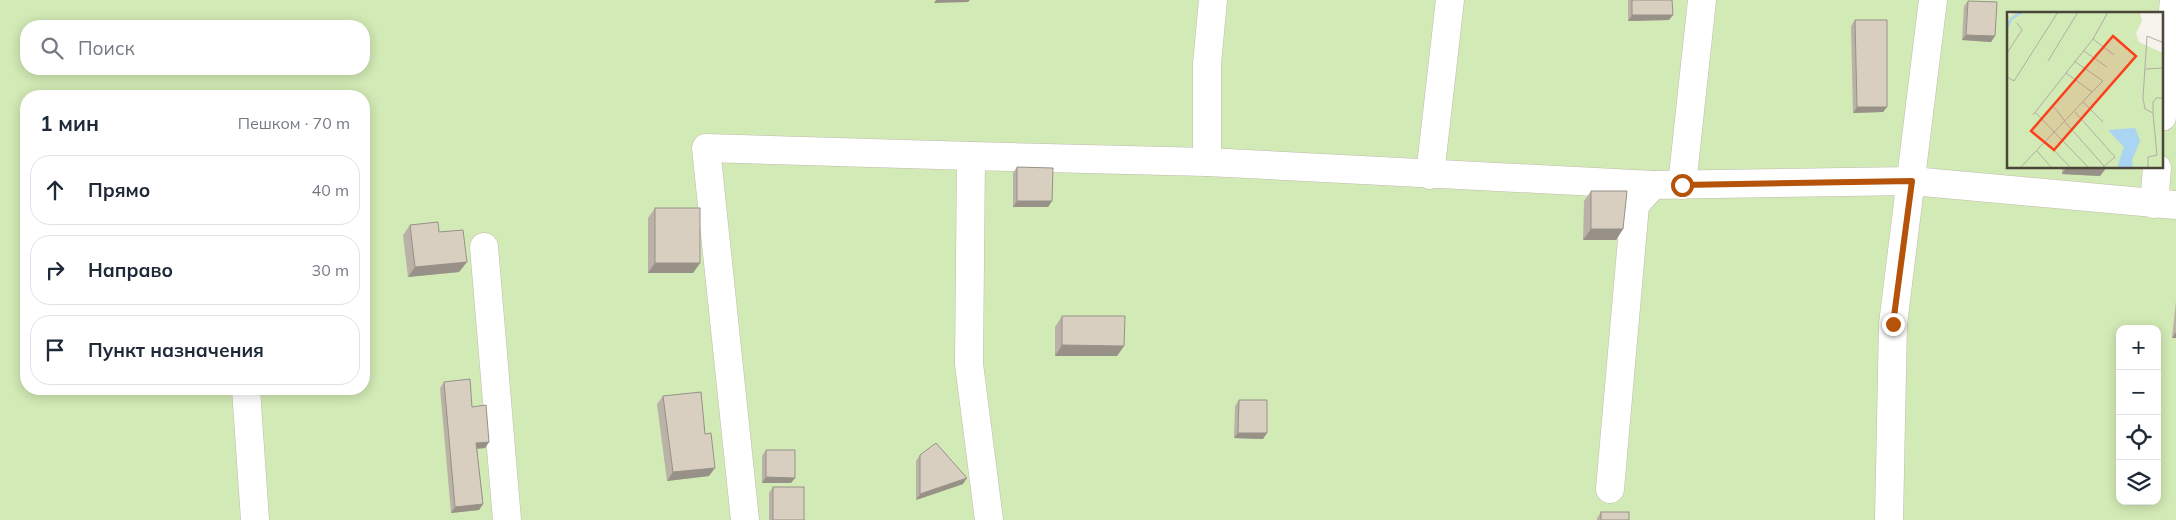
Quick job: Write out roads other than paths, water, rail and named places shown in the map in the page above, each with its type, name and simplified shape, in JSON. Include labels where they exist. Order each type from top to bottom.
[{"type":"street","points":[[1207,162],[1207,64],[1213,0]]},
{"type":"street","points":[[1430,174],[1450,0]]},
{"type":"street","points":[[1682,185],[1702,0]]},
{"type":"street","points":[[1889,520],[1893,324],[1933,0]]},
{"type":"street","points":[[2164,98],[2174,0]]},
{"type":"street","points":[[745,520],[706,148],[1207,162],[1653,185],[1912,181],[2165,205],[2157,169]]},
{"type":"street","points":[[971,156],[969,364],[989,520]]},
{"type":"street","points":[[1610,489],[1635,205],[1653,185]]},
{"type":"street","points":[[484,247],[506,520]]},
{"type":"street","points":[[246,395],[255,520]]}]
